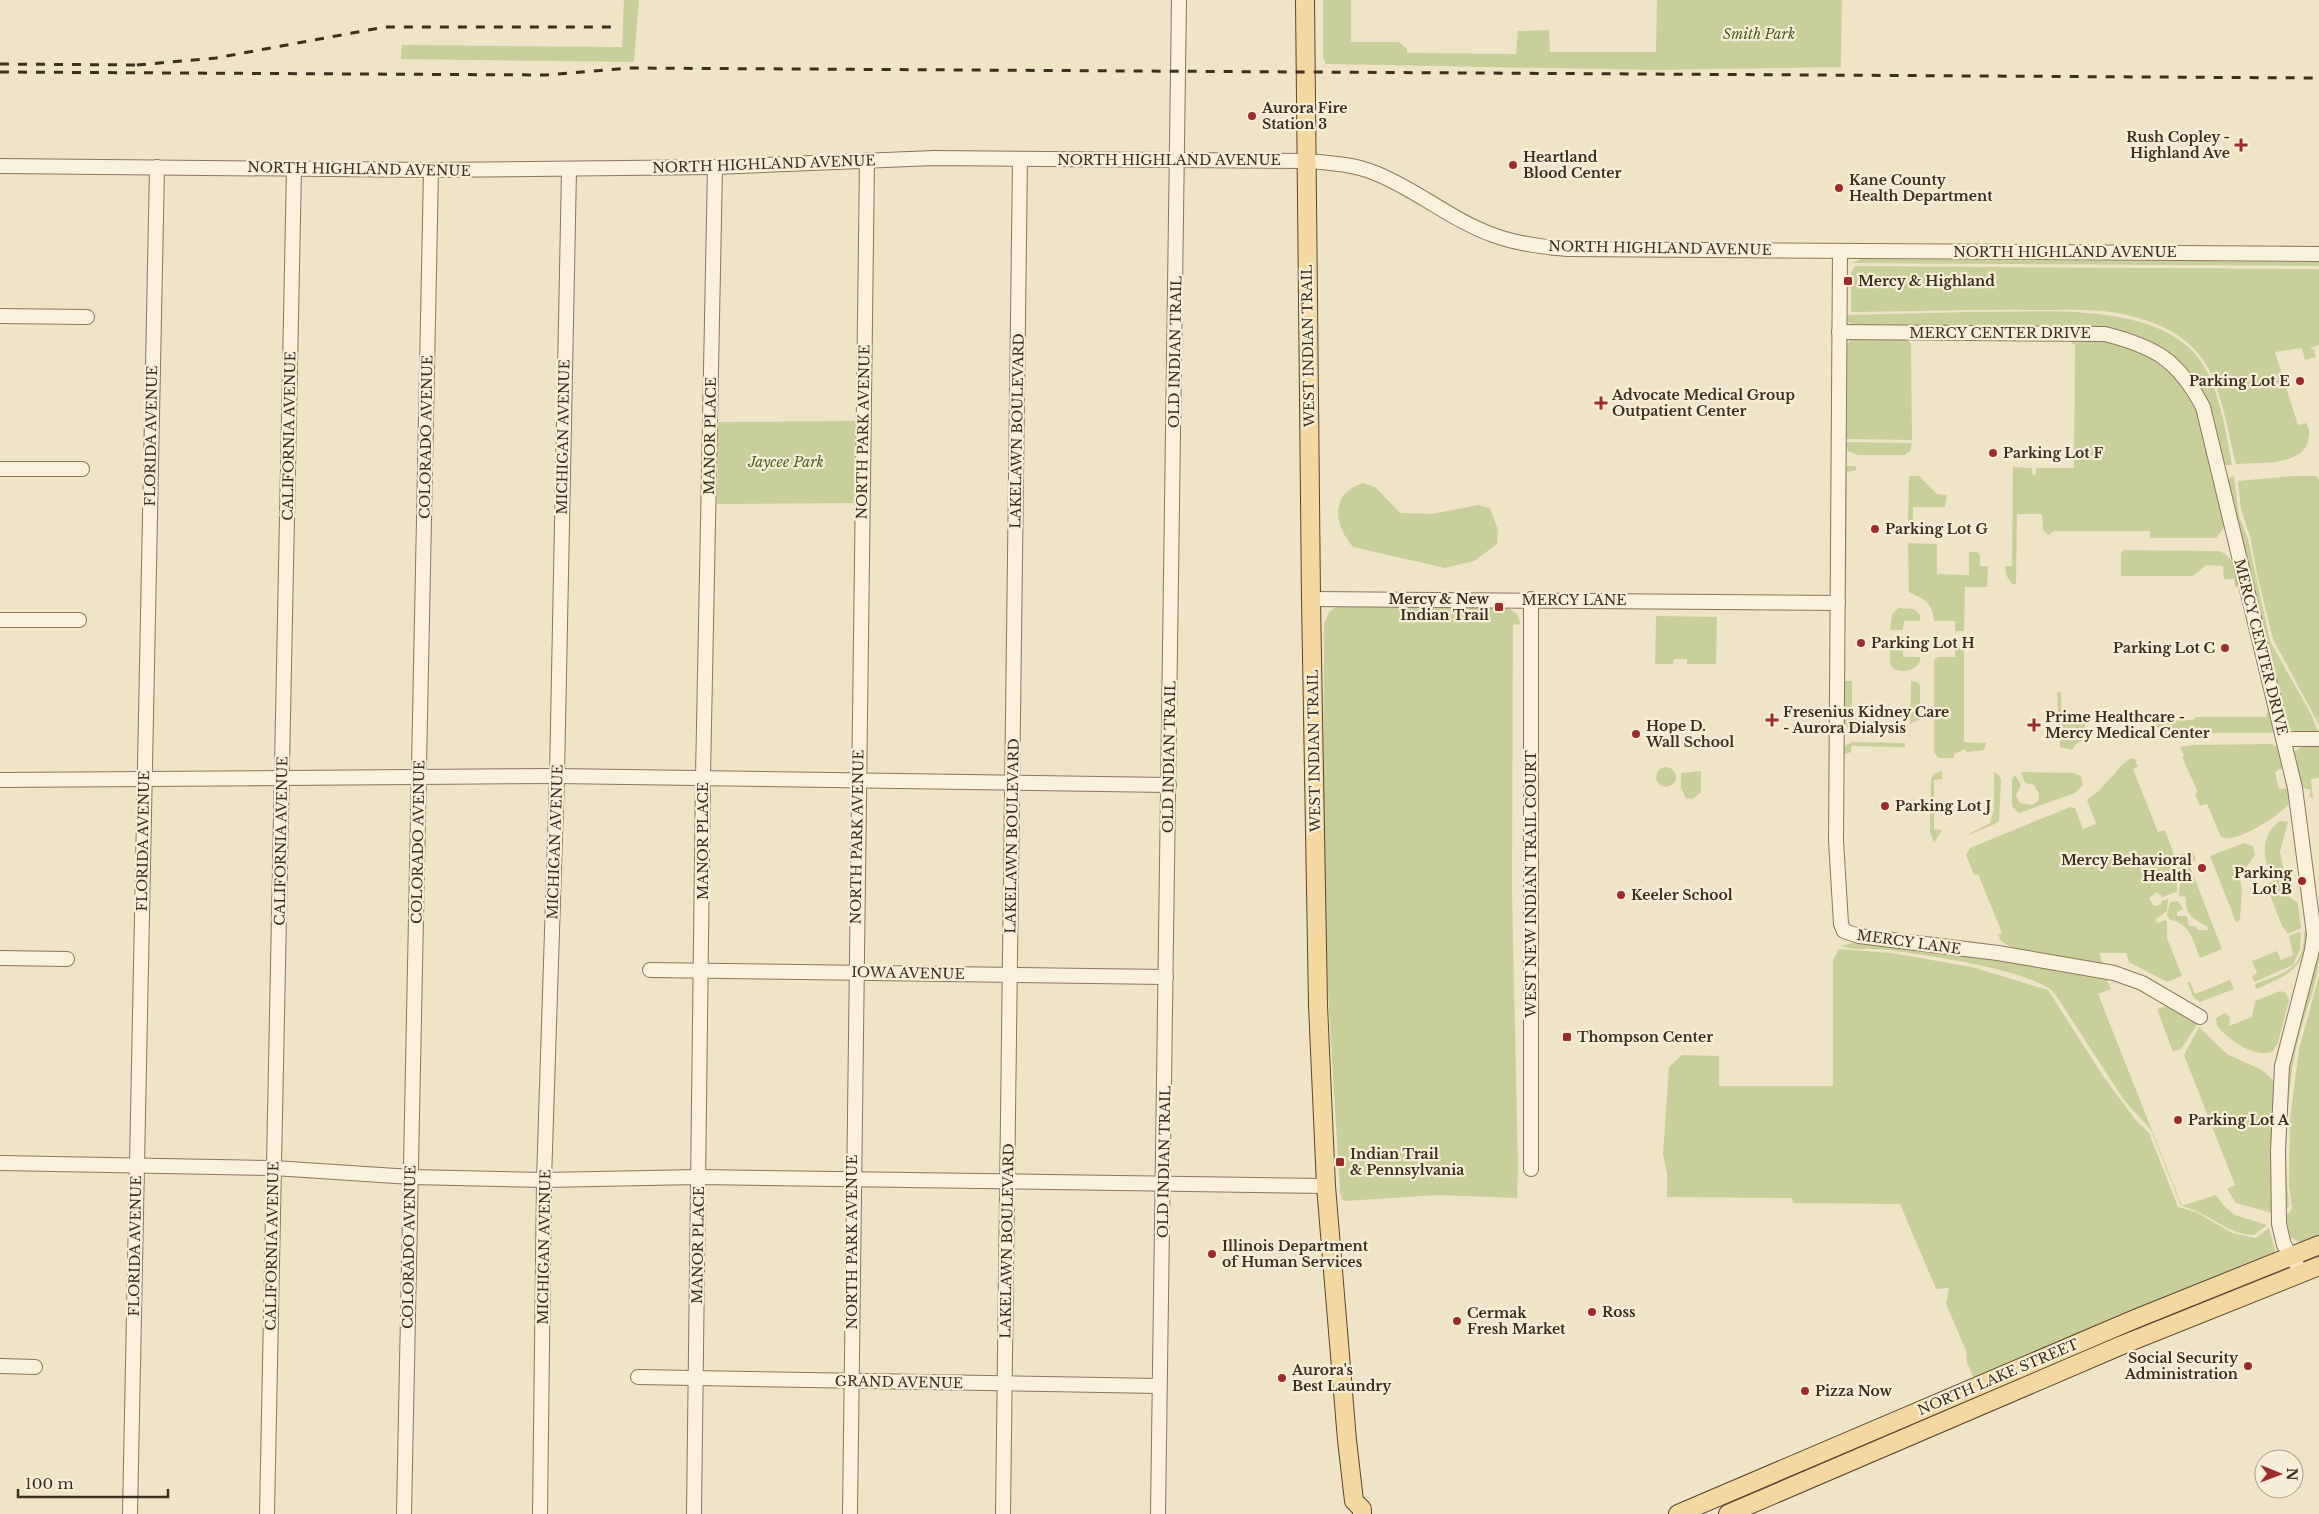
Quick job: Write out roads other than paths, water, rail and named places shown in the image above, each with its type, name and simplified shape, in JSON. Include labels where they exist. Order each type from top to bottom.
[{"type":"main road","name":"WEST INDIAN TRAIL","points":[[1305,0],[1311,599],[1318,1005],[1326,1186],[1354,1510]]},
{"type":"main road","name":"NORTH LAKE STREET","points":[[1678,1514],[2126,1323],[2319,1245]]},
{"type":"main road","name":"NORTH LAKE STREET","points":[[1728,1514],[2122,1345],[2319,1266]]},
{"type":"street","name":"OLD INDIAN TRAIL","points":[[1158,1514],[1179,0]]},
{"type":"street","name":"LAKELAWN BOULEVARD","points":[[1003,1514],[1020,159]]},
{"type":"street","name":"NORTH HIGHLAND AVENUE","points":[[0,166],[569,170],[715,167],[867,160],[1307,161],[1344,164],[1369,170],[1395,182],[1465,222],[1492,235],[1545,247],[1574,250],[2319,254]]},
{"type":"street","name":"NORTH PARK AVENUE","points":[[850,1514],[852,1180],[867,160]]},
{"type":"street","name":"FLORIDA AVENUE","points":[[130,1514],[157,167]]},
{"type":"street","name":"MANOR PLACE","points":[[694,1514],[703,777],[715,167]]},
{"type":"street","name":"CALIFORNIA AVENUE","points":[[267,1514],[294,168]]},
{"type":"street","name":"COLORADO AVENUE","points":[[404,1514],[431,170]]},
{"type":"street","name":"MICHIGAN AVENUE","points":[[540,1514],[544,1180],[557,776],[569,170]]},
{"type":"street","name":"MERCY LANE","points":[[1840,251],[1836,841],[1840,875],[1841,924],[1844,931],[1859,936],[1998,953],[2114,973],[2142,983],[2200,1017]]},
{"type":"street","points":[[0,316],[87,317]]},
{"type":"street","name":"MERCY CENTER DRIVE","points":[[1839,332],[2105,334],[2140,343],[2156,351],[2175,367],[2191,385],[2203,407],[2295,788],[2314,934],[2312,950],[2282,1066],[2279,1224],[2284,1245],[2302,1273]]},
{"type":"street","points":[[0,469],[82,470]]},
{"type":"street","name":"MERCY LANE","points":[[1311,599],[1838,602]]},
{"type":"street","name":"WEST NEW INDIAN TRAIL COURT","points":[[1530,1169],[1531,600]]},
{"type":"street","points":[[0,620],[79,620]]},
{"type":"street","points":[[2284,739],[2319,739]]},
{"type":"street","points":[[0,780],[557,776],[1169,785]]},
{"type":"street","points":[[0,958],[67,959]]},
{"type":"street","name":"IOWA AVENUE","points":[[650,970],[1166,977]]},
{"type":"street","points":[[0,1163],[274,1168],[410,1177],[544,1180],[699,1177],[1326,1186]]},
{"type":"street","points":[[0,1366],[35,1366]]},
{"type":"street","name":"GRAND AVENUE","points":[[638,1376],[1159,1386]]},
{"type":"railway","points":[[137,65],[216,58],[385,27],[613,27]]},
{"type":"railway","points":[[0,64],[135,65]]},
{"type":"railway","points":[[0,72],[545,75],[629,68],[2319,78]]},
{"type":"place","name":"Aurora Fire Station 3","points":[[1252,116]]},
{"type":"place","name":"Rush Copley - Highland Ave","points":[[2241,145]]},
{"type":"place","name":"Heartland Blood Center","points":[[1513,165]]},
{"type":"place","name":"Kane County Health Department","points":[[1839,188]]},
{"type":"place","name":"Mercy & Highland","points":[[1848,281]]},
{"type":"place","name":"Parking Lot E","points":[[2300,381]]},
{"type":"place","name":"Advocate Medical Group Outpatient Center","points":[[1601,403]]},
{"type":"place","name":"Parking Lot F","points":[[1993,453]]},
{"type":"place","name":"Parking Lot G","points":[[1875,529]]},
{"type":"place","name":"Mercy & New Indian Trail","points":[[1499,607]]},
{"type":"place","name":"Parking Lot H","points":[[1861,643]]},
{"type":"place","name":"Parking Lot C","points":[[2225,648]]},
{"type":"place","name":"Fresenius Kidney Care - Aurora Dialysis","points":[[1772,720]]},
{"type":"place","name":"Prime Healthcare - Mercy Medical Center","points":[[2034,725]]},
{"type":"place","name":"Hope D. Wall School","points":[[1636,734]]},
{"type":"place","name":"Parking Lot J","points":[[1885,806]]},
{"type":"place","name":"Mercy Behavioral Health","points":[[2202,868]]},
{"type":"place","name":"Parking Lot B","points":[[2302,881]]},
{"type":"place","name":"Keeler School","points":[[1621,895]]},
{"type":"place","name":"Thompson Center","points":[[1567,1037]]},
{"type":"place","name":"Parking Lot A","points":[[2178,1120]]},
{"type":"place","name":"Indian Trail & Pennsylvania","points":[[1340,1162]]},
{"type":"place","name":"Illinois Department of Human Services","points":[[1212,1254]]},
{"type":"place","name":"Ross","points":[[1592,1312]]},
{"type":"place","name":"Cermak Fresh Market","points":[[1457,1321]]},
{"type":"place","name":"Social Security Administration","points":[[2248,1366]]},
{"type":"place","name":"Aurora's Best Laundry","points":[[1282,1378]]},
{"type":"place","name":"Pizza Now","points":[[1805,1391]]},
{"type":"park label","name":"Smith Park","points":[[1759,34]]},
{"type":"park label","name":"Jaycee Park","points":[[786,462]]}]
